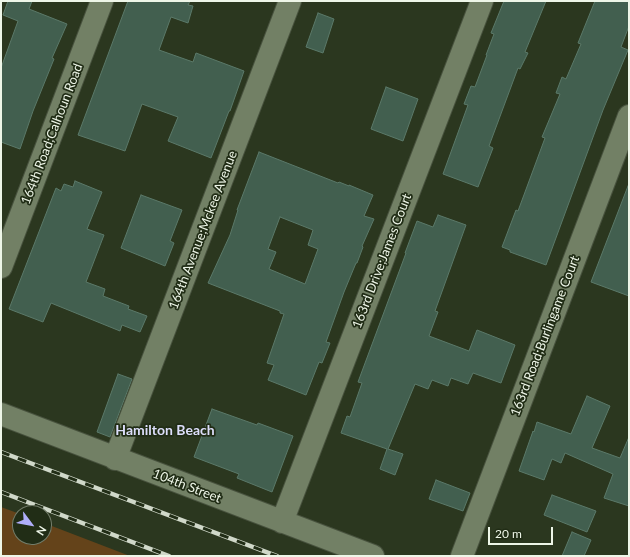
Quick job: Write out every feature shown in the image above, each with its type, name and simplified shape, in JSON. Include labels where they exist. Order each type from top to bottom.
[{"type":"street","name":"164th Road;Calhoun Road","points":[[1,267],[102,1]]},
{"type":"street","name":"164th Avenue;Mckee Avenue","points":[[116,459],[290,1]]},
{"type":"street","name":"163rd Drive;James Court","points":[[282,522],[482,1]]},
{"type":"street","name":"163rd Road;Burlingame Court","points":[[462,556],[629,116]]},
{"type":"street","name":"104th Street","points":[[1,414],[373,556]]},
{"type":"shaded area","points":[[1,507],[12,511],[12,545],[52,545],[52,526],[130,556],[1,556]]},
{"type":"building","points":[[8,1],[32,1],[29,9],[67,24],[52,58],[54,59],[33,111],[20,149],[1,142],[1,68],[18,21],[3,15]]},
{"type":"building","points":[[128,1],[190,1],[188,5],[193,6],[188,23],[171,17],[159,50],[193,62],[196,53],[244,71],[211,158],[168,141],[178,117],[142,104],[125,151],[78,135]]},
{"type":"building","points":[[504,1],[546,1],[525,52],[528,53],[520,69],[518,68],[489,146],[493,148],[478,187],[443,174],[468,105],[464,104],[471,86],[475,87],[494,34],[491,33]]},
{"type":"building","points":[[595,1],[629,1],[629,26],[621,47],[628,50],[603,110],[546,265],[510,252],[510,250],[502,247],[516,210],[518,211],[545,138],[542,137],[560,94],[556,93],[562,77],[566,79],[581,44],[578,43]]},
{"type":"building","points":[[318,13],[334,19],[323,53],[306,47]]},
{"type":"building","points":[[386,87],[418,99],[403,141],[371,129]]},
{"type":"building","points":[[259,152],[373,195],[364,216],[374,219],[344,292],[326,342],[330,343],[322,363],[319,362],[306,395],[268,380],[274,365],[267,363],[284,314],[280,313],[280,311],[208,283],[230,235],[237,210]],"holes":[[[280,217],[313,230],[308,245],[318,249],[305,284],[269,269],[276,252],[268,249]]]},
{"type":"building","points":[[75,181],[102,192],[87,229],[104,235],[86,282],[105,289],[103,296],[129,306],[128,309],[147,316],[140,332],[122,325],[120,331],[51,303],[43,322],[9,309],[56,188],[61,191],[64,184],[73,187]]},
{"type":"building","points":[[629,186],[629,296],[591,282]]},
{"type":"building","points":[[141,195],[182,210],[170,241],[174,243],[165,266],[121,248]]},
{"type":"building","points":[[438,215],[466,225],[435,311],[438,312],[429,336],[469,351],[477,330],[515,345],[501,383],[473,373],[468,384],[451,378],[448,386],[432,380],[428,389],[415,384],[388,449],[403,454],[395,475],[380,469],[387,449],[341,433],[347,416],[350,417],[362,383],[358,382],[417,221],[433,227]]},
{"type":"building","points":[[118,374],[132,379],[110,437],[97,432]]},
{"type":"building","points":[[587,396],[610,406],[592,448],[620,458],[629,437],[629,506],[604,498],[613,474],[565,453],[561,463],[552,459],[544,480],[519,471],[537,422],[571,434]]},
{"type":"building","points":[[212,409],[257,425],[258,423],[293,436],[272,492],[237,478],[239,474],[194,457]]},
{"type":"building","points":[[436,480],[470,493],[463,511],[429,499]]},
{"type":"building","points":[[552,495],[596,511],[587,532],[544,515]]},
{"type":"building","points":[[572,532],[591,540],[584,556],[562,556]]},
{"type":"railway","points":[[1,452],[277,556]]},
{"type":"railway","points":[[1,492],[169,556]]},
{"type":"district","name":"Hamilton Beach","points":[[165,430]]}]
